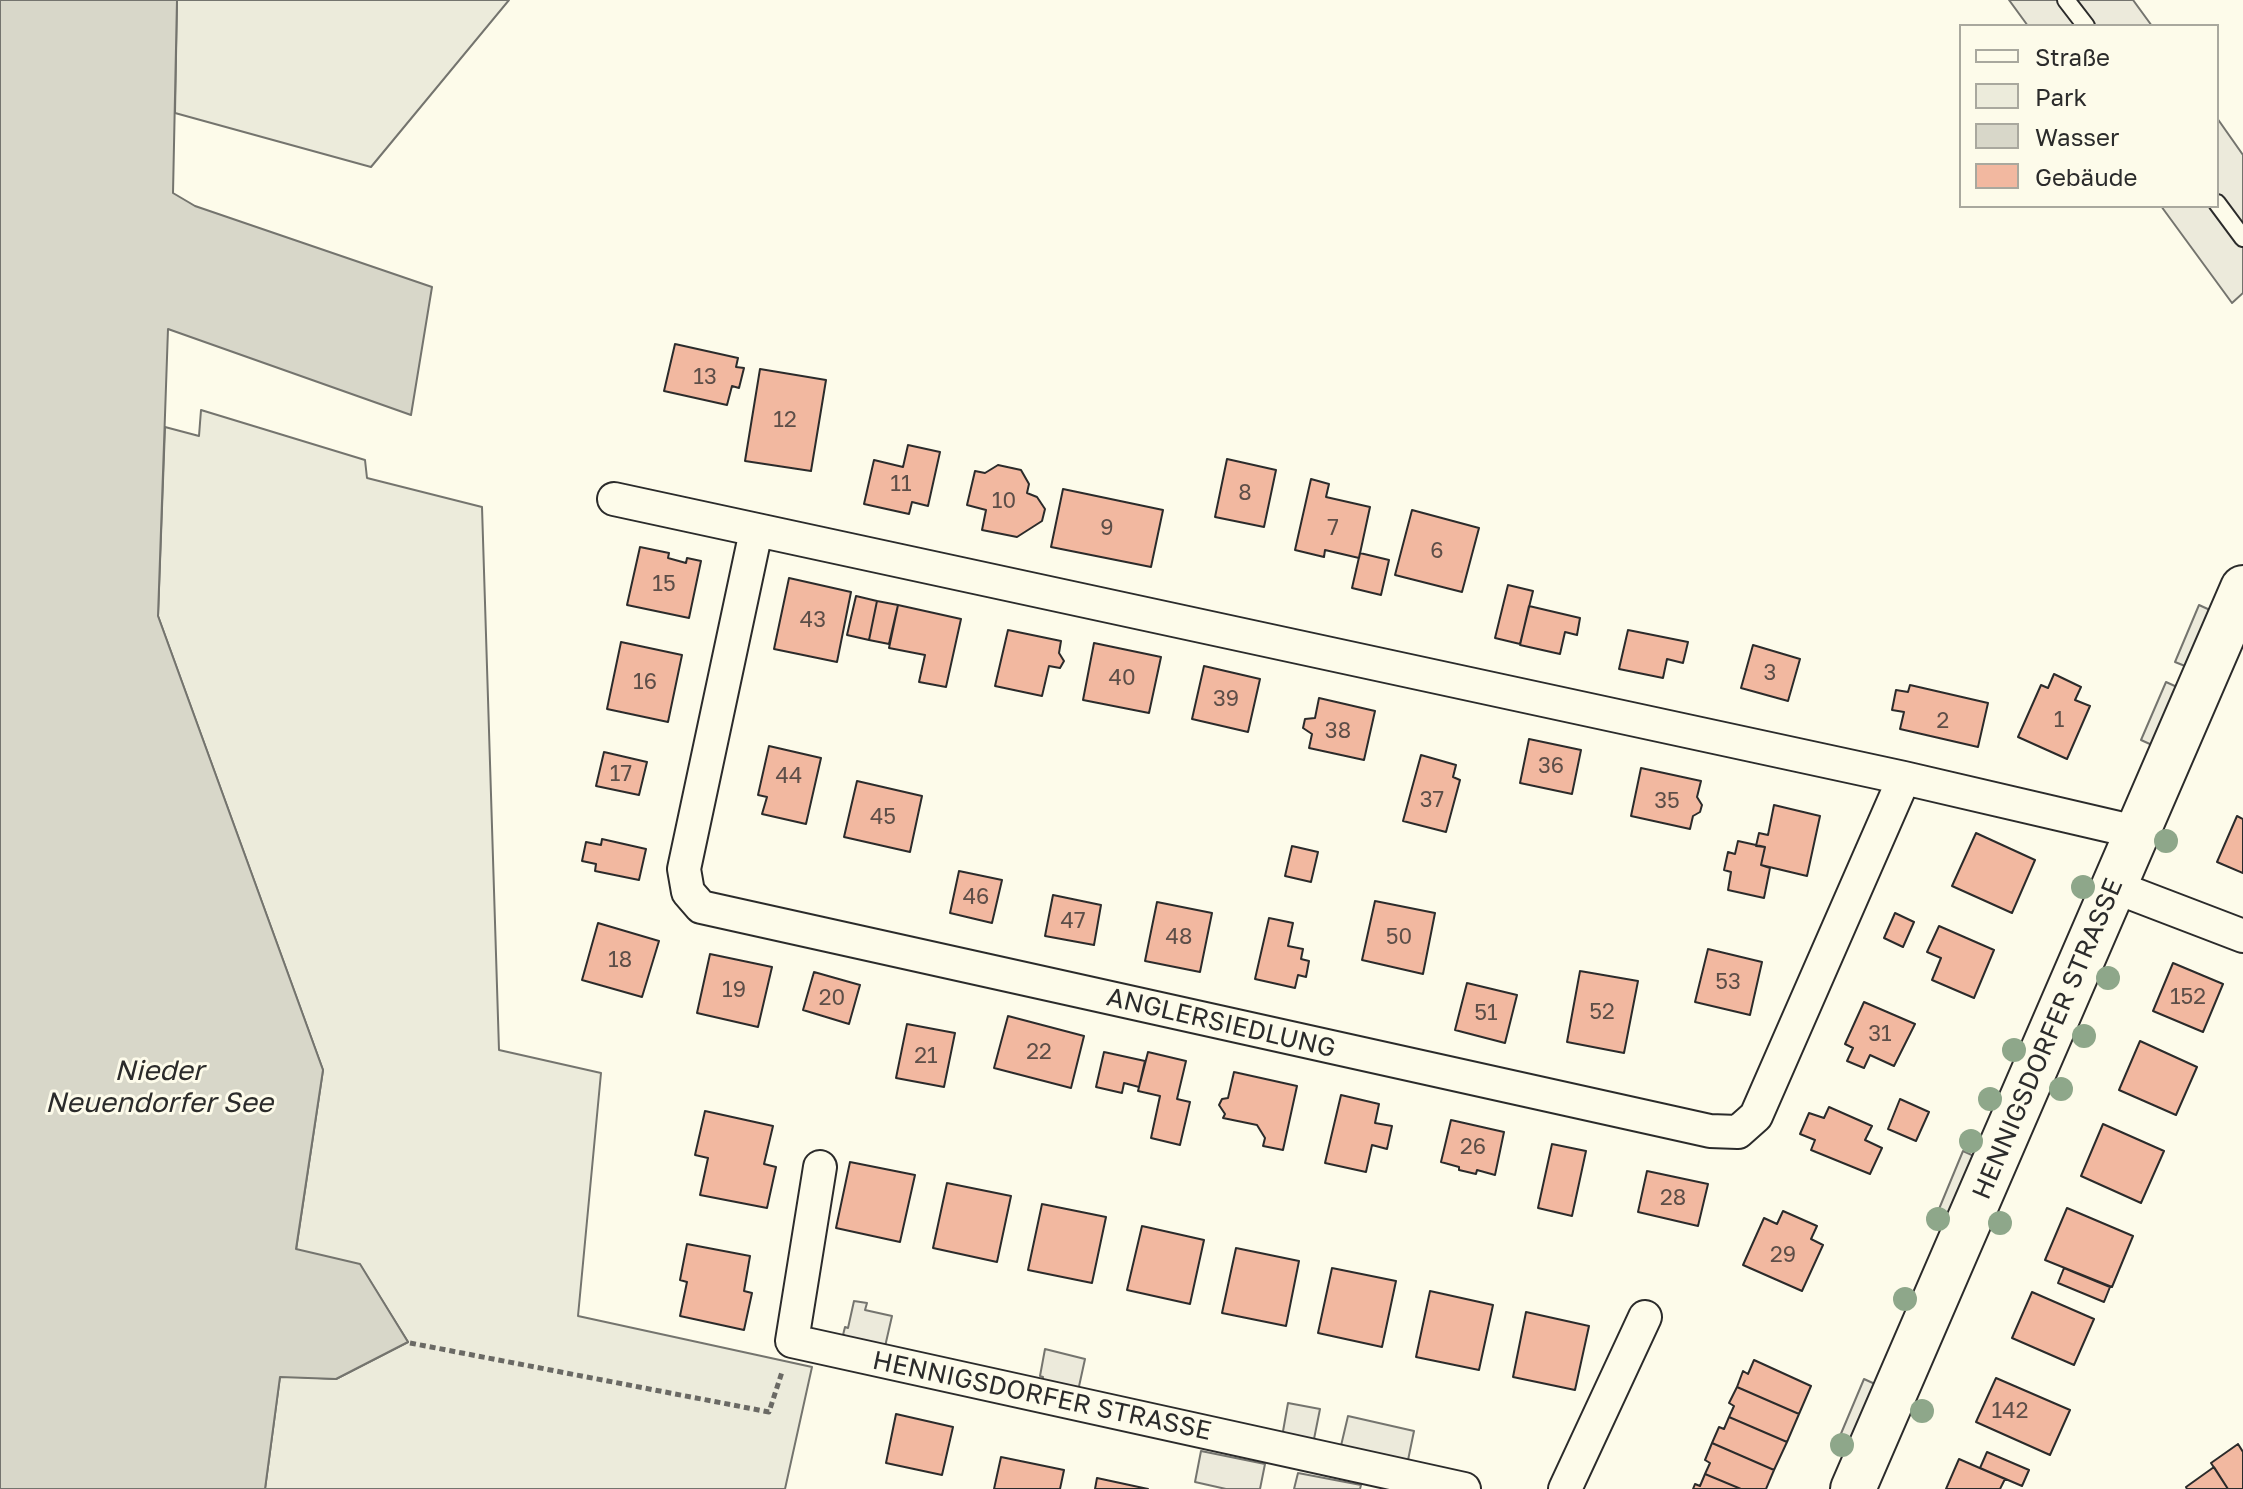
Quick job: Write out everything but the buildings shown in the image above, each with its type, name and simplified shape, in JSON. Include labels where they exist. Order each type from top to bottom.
[{"type":"main road","name":"HENNIGSDORFER STRASSE","points":[[1853,1489],[2243,588]]},
{"type":"street","points":[[614,499],[1904,778],[2136,832]]},
{"type":"street","name":"ANGLERSIEDLUNG","points":[[756,531],[684,869],[688,892],[701,907],[1710,1131],[1738,1132],[1756,1116],[1904,778]]},
{"type":"street","points":[[2115,887],[2243,936]]},
{"type":"street","points":[[792,1341],[820,1167]]},
{"type":"street","points":[[1565,1489],[1645,1317]]},
{"type":"street","name":"HENNIGSDORFER STRASSE","points":[[792,1341],[1464,1489]]},
{"type":"lane","points":[[2066,0],[2084,24]]},
{"type":"lane","points":[[2219,206],[2243,238]]},
{"type":"path","points":[[410,1343],[769,1412],[792,1341]]},
{"type":"green space","points":[[177,0],[509,0],[371,167],[175,113]]},
{"type":"green space","points":[[201,410],[365,460],[367,478],[482,507],[499,1050],[601,1073],[578,1316],[812,1367],[785,1489],[265,1489],[280,1376],[336,1379],[408,1342],[360,1265],[296,1250],[323,1070],[158,616],[165,427],[199,436]]},
{"type":"shaded area","points":[[2009,0],[2133,0],[2151,24],[2027,24]]},
{"type":"shaded area","points":[[2219,121],[2243,155],[2243,293],[2232,303],[2162,208],[2219,208]]},
{"type":"shaded area","points":[[2199,605],[2210,610],[2185,666],[2175,662]]},
{"type":"shaded area","points":[[2166,682],[2177,687],[2152,745],[2141,740]]},
{"type":"shaded area","points":[[1963,1151],[1974,1156],[1949,1214],[1939,1209]]},
{"type":"shaded area","points":[[854,1301],[867,1303],[865,1310],[892,1316],[884,1351],[843,1335],[845,1327],[848,1328]]},
{"type":"shaded area","points":[[1045,1349],[1085,1359],[1078,1391],[1042,1384],[1043,1377],[1040,1376]]},
{"type":"shaded area","points":[[1864,1379],[1875,1384],[1851,1440],[1840,1436]]},
{"type":"shaded area","points":[[1288,1403],[1320,1409],[1313,1444],[1282,1437]]},
{"type":"shaded area","points":[[1348,1416],[1414,1431],[1407,1465],[1340,1450]]},
{"type":"shaded area","points":[[1201,1451],[1265,1464],[1260,1489],[1226,1489],[1195,1482]]},
{"type":"shaded area","points":[[1298,1473],[1361,1485],[1360,1489],[1294,1489]]},
{"type":"water","name":"Nieder Neuendorfer See","points":[[0,0],[177,0],[173,193],[195,206],[432,287],[411,415],[168,329],[158,616],[323,1070],[296,1249],[360,1264],[408,1342],[336,1379],[280,1377],[265,1489],[0,1489]]}]
